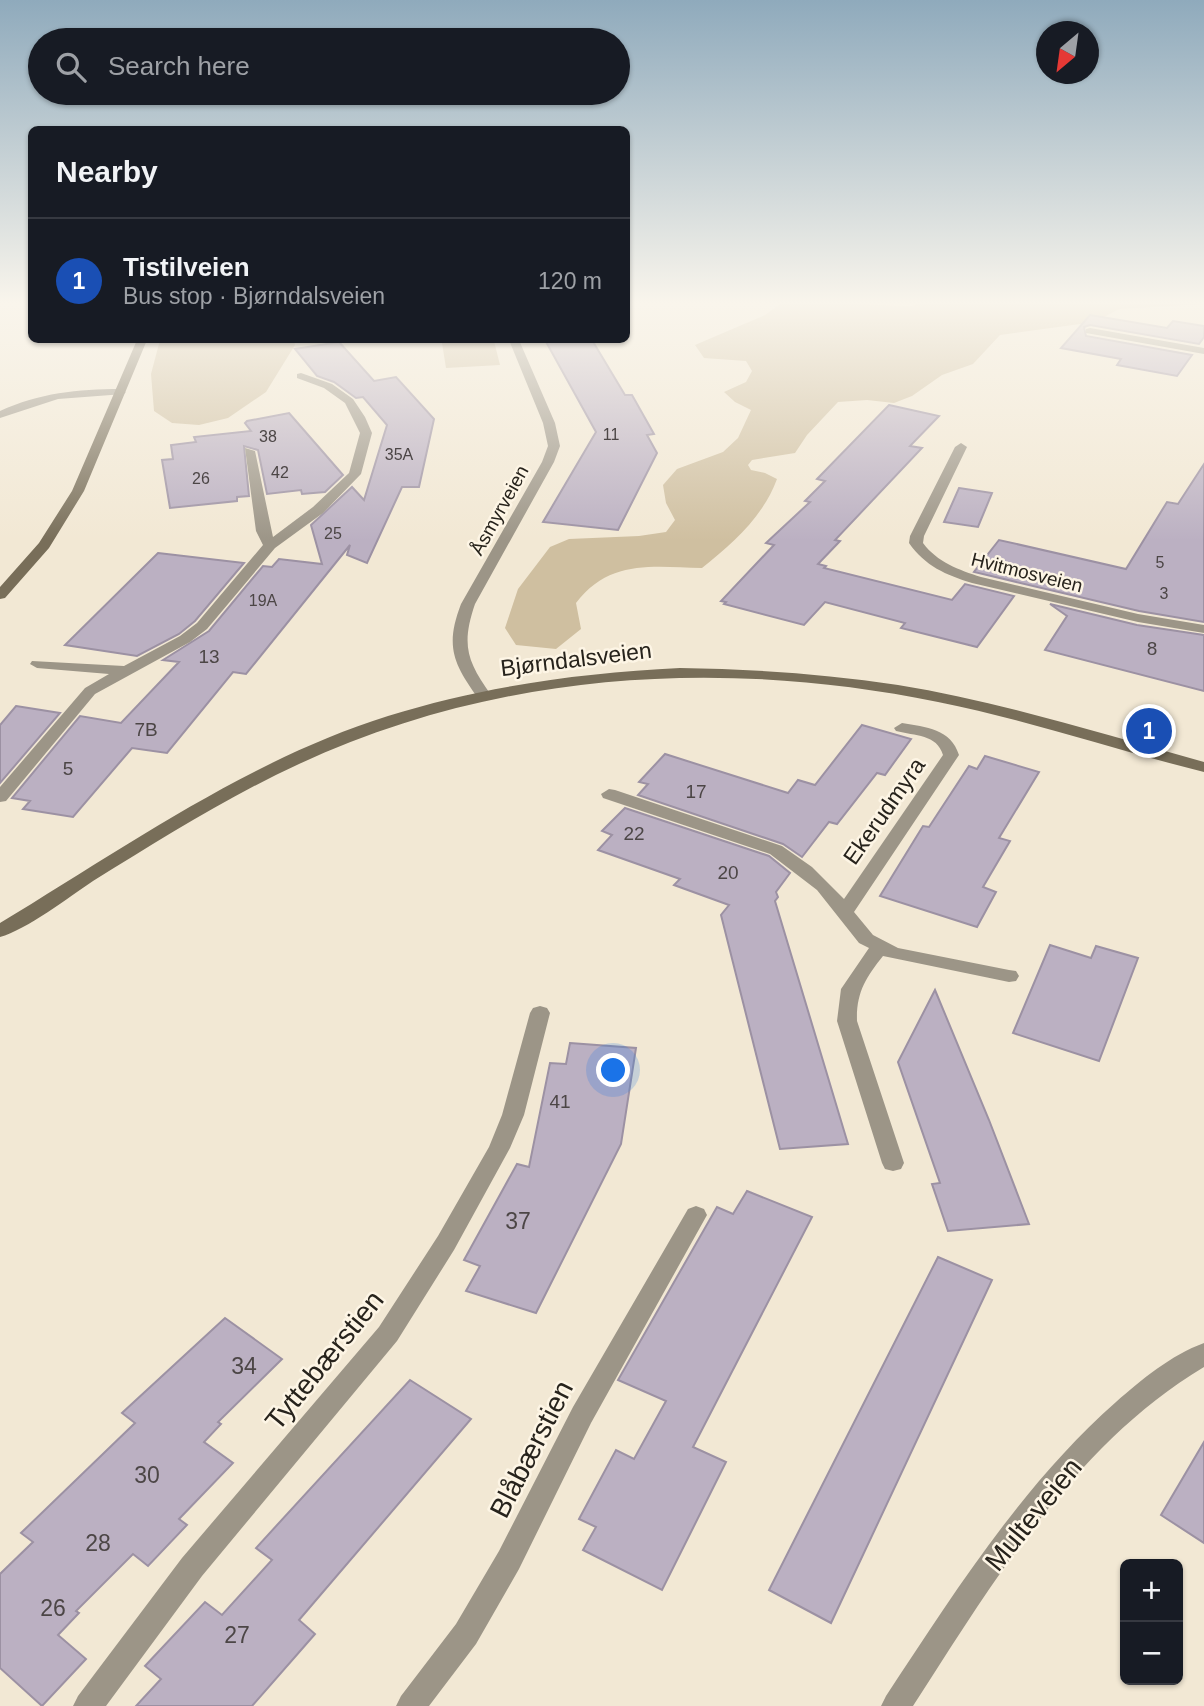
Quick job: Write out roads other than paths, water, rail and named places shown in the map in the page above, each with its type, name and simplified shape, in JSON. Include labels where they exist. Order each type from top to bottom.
[{"type":"street","points":[[0,595],[44,545],[62,519],[91,464],[124,382]]},
{"type":"street","points":[[0,797],[90,691],[156,656],[202,626],[270,545],[318,510],[348,483],[360,463],[366,433],[349,401],[328,386],[316,382]]},
{"type":"street","name":"Åsmyrveien","points":[[484,695],[460,660],[457,644],[460,624],[548,462],[554,446],[550,423],[532,382]]},
{"type":"street","points":[[0,415],[34,400],[56,394],[120,392]]},
{"type":"street","name":"Hvitmosveien","points":[[961,447],[917,536],[916,543],[925,556],[957,574],[977,580],[1125,615],[1204,629]]},
{"type":"street","points":[[249,451],[263,531],[270,545]]},
{"type":"street","points":[[37,664],[124,671]]},
{"type":"street","name":"Bjørndalsveien","points":[[0,931],[197,812],[290,762],[387,721],[484,695],[568,680],[665,671],[724,671],[802,676],[950,700],[1204,767]]},
{"type":"street","name":"Ekerudmyra","points":[[845,911],[951,755],[950,746],[942,738],[902,728]]},
{"type":"street","points":[[610,794],[776,850],[806,871],[845,911],[866,939],[878,948],[1009,976]]},
{"type":"street","points":[[878,948],[848,989],[845,1002],[847,1021],[893,1163]]},
{"type":"street","name":"Tyttebærstien","points":[[88,1706],[192,1567],[388,1334],[446,1243],[499,1148],[513,1115],[540,1013]]},
{"type":"street","name":"Blåbærstien","points":[[411,1706],[466,1634],[509,1560],[582,1415],[696,1215]]},
{"type":"street","name":"Multeveien","points":[[896,1706],[966,1597],[1056,1481],[1129,1406],[1148,1390],[1204,1354]]},
{"type":"place","name":"Tistilveien","points":[[1149,731]]}]
